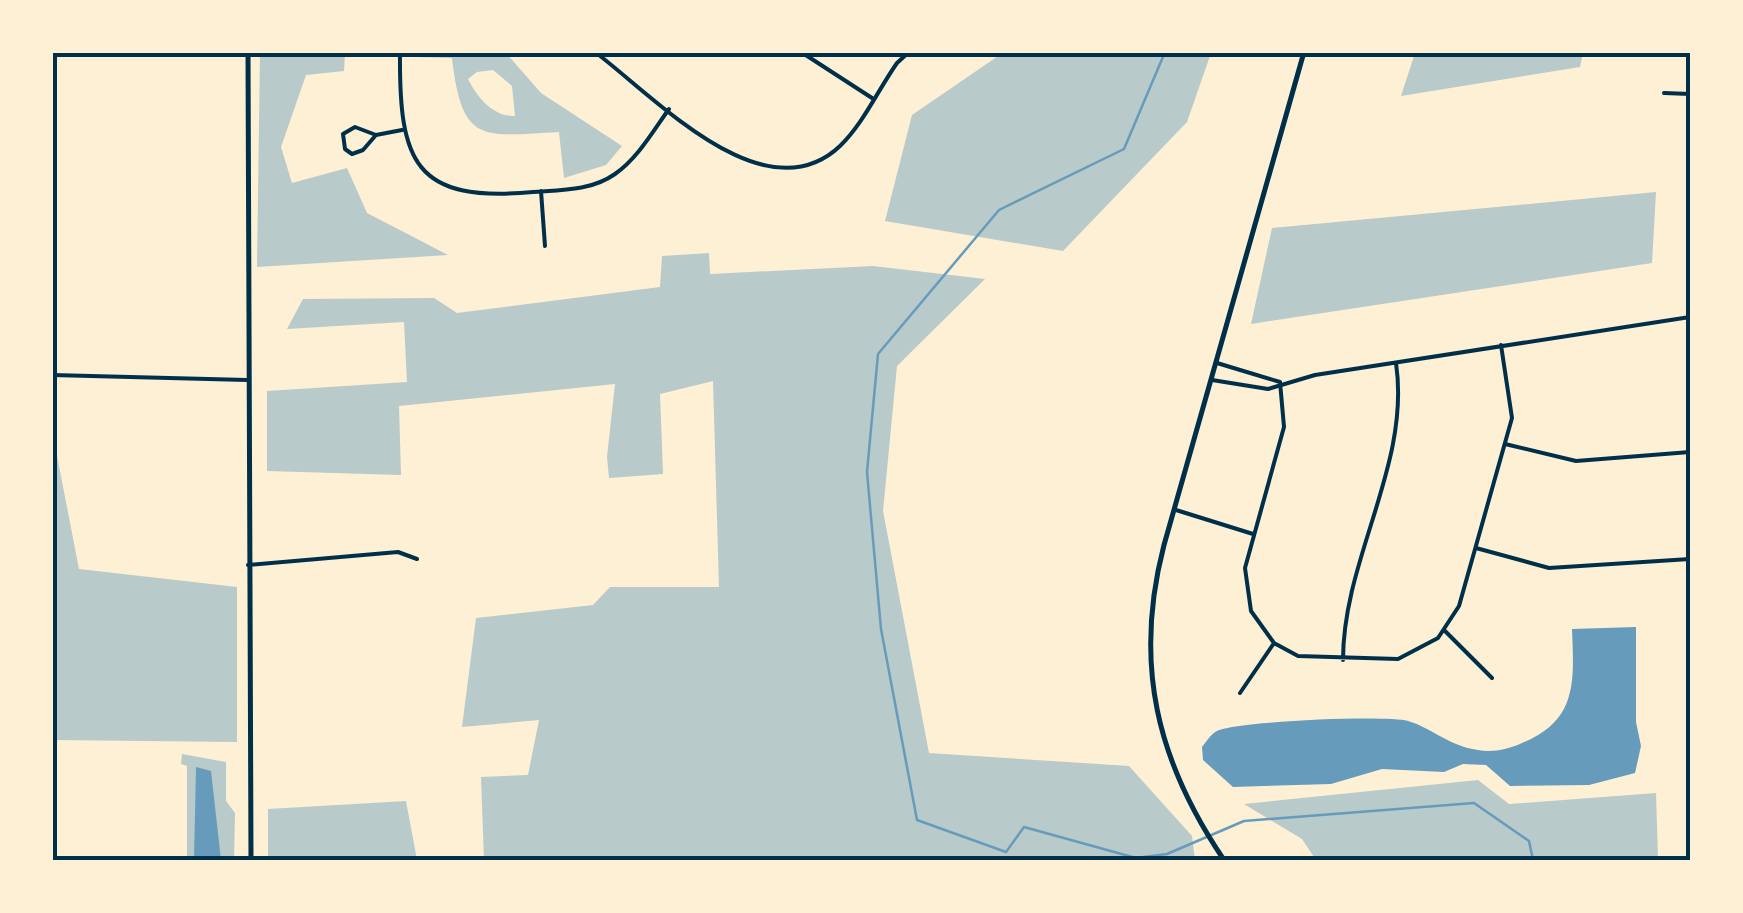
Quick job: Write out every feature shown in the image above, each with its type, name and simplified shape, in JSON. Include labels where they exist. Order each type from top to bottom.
[{"type":"main road","points":[[248,52],[251,860]]},
{"type":"main road","points":[[1224,860],[1200,825],[1166,750],[1152,678],[1154,594],[1304,52]]},
{"type":"street","points":[[400,52],[402,130],[420,165],[448,187],[476,196],[590,186],[612,176],[640,149],[669,108]]},
{"type":"street","points":[[595,52],[732,156],[780,170],[814,162],[833,152],[909,52]]},
{"type":"street","points":[[802,52],[872,98]]},
{"type":"street","points":[[1664,93],[1690,94]]},
{"type":"street","points":[[376,135],[363,150],[352,154],[346,149],[343,134],[347,130],[356,128],[376,135],[402,130]]},
{"type":"street","points":[[541,191],[545,246]]},
{"type":"street","points":[[1212,380],[1262,389],[1280,382],[1396,361],[1690,317]]},
{"type":"street","points":[[1280,382],[1284,426],[1246,568],[1246,596],[1258,625],[1274,643],[1298,656],[1344,660],[1408,656],[1445,630],[1459,606],[1512,408],[1502,345]]},
{"type":"street","points":[[1344,660],[1344,618],[1400,415],[1396,361]]},
{"type":"street","points":[[1217,363],[1280,382]]},
{"type":"street","points":[[52,376],[247,380]]},
{"type":"street","points":[[1505,444],[1576,461],[1690,452]]},
{"type":"street","points":[[1176,510],[1254,534]]},
{"type":"street","points":[[1476,548],[1549,568],[1690,559]]},
{"type":"street","points":[[248,565],[398,552],[417,559]]},
{"type":"street","points":[[1445,630],[1492,678]]},
{"type":"street","points":[[1240,693],[1274,643]]},
{"type":"shaded area","points":[[1004,52],[1211,52],[1187,122],[1063,251],[885,221],[912,115]]},
{"type":"shaded area","points":[[1415,52],[1583,53],[1580,67],[1401,96]]},
{"type":"shaded area","points":[[260,53],[345,53],[344,71],[306,75],[281,147],[292,183],[347,168],[367,213],[448,255],[257,267]]},
{"type":"shaded area","points":[[416,53],[506,53],[541,93],[622,146],[606,165],[564,178],[559,132],[511,134],[480,129],[462,107],[452,58],[416,57]],"holes":[[[493,70],[512,86],[515,116],[487,105],[468,79],[477,72]]]},
{"type":"shaded area","points":[[1656,192],[1652,263],[1251,324],[1272,228]]},
{"type":"shaded area","points":[[709,253],[710,274],[873,266],[985,279],[897,366],[883,511],[929,753],[1129,766],[1192,836],[1195,860],[484,860],[481,777],[528,775],[539,720],[462,727],[476,618],[593,605],[610,587],[719,587],[713,381],[660,394],[663,474],[609,478],[607,457],[615,384],[399,406],[401,475],[267,471],[267,391],[407,382],[404,322],[287,329],[303,299],[434,298],[457,313],[660,287],[662,256]]},
{"type":"shaded area","points":[[52,430],[79,569],[237,587],[237,742],[53,740]]},
{"type":"shaded area","points":[[182,754],[226,762],[226,801],[235,813],[234,860],[187,860],[187,766],[181,764]]},
{"type":"shaded area","points":[[1478,780],[1509,804],[1656,793],[1658,860],[1316,860],[1302,839],[1244,804]]},
{"type":"shaded area","points":[[406,801],[417,860],[268,860],[268,809]]},
{"type":"water","points":[[1636,627],[1636,722],[1641,746],[1635,773],[1589,785],[1510,786],[1486,765],[1463,764],[1444,772],[1382,769],[1331,784],[1233,787],[1203,760],[1202,747],[1217,731],[1312,720],[1394,719],[1408,721],[1468,748],[1489,751],[1512,747],[1540,734],[1563,711],[1572,682],[1572,629]]},
{"type":"water","points":[[196,767],[211,771],[221,860],[194,860]]},
{"type":"waterway","points":[[1165,52],[1124,149],[999,210],[878,354],[867,472],[881,629],[917,820],[1006,852],[1024,827],[1136,858],[1167,854],[1244,821],[1474,803],[1529,841],[1533,860]]}]
